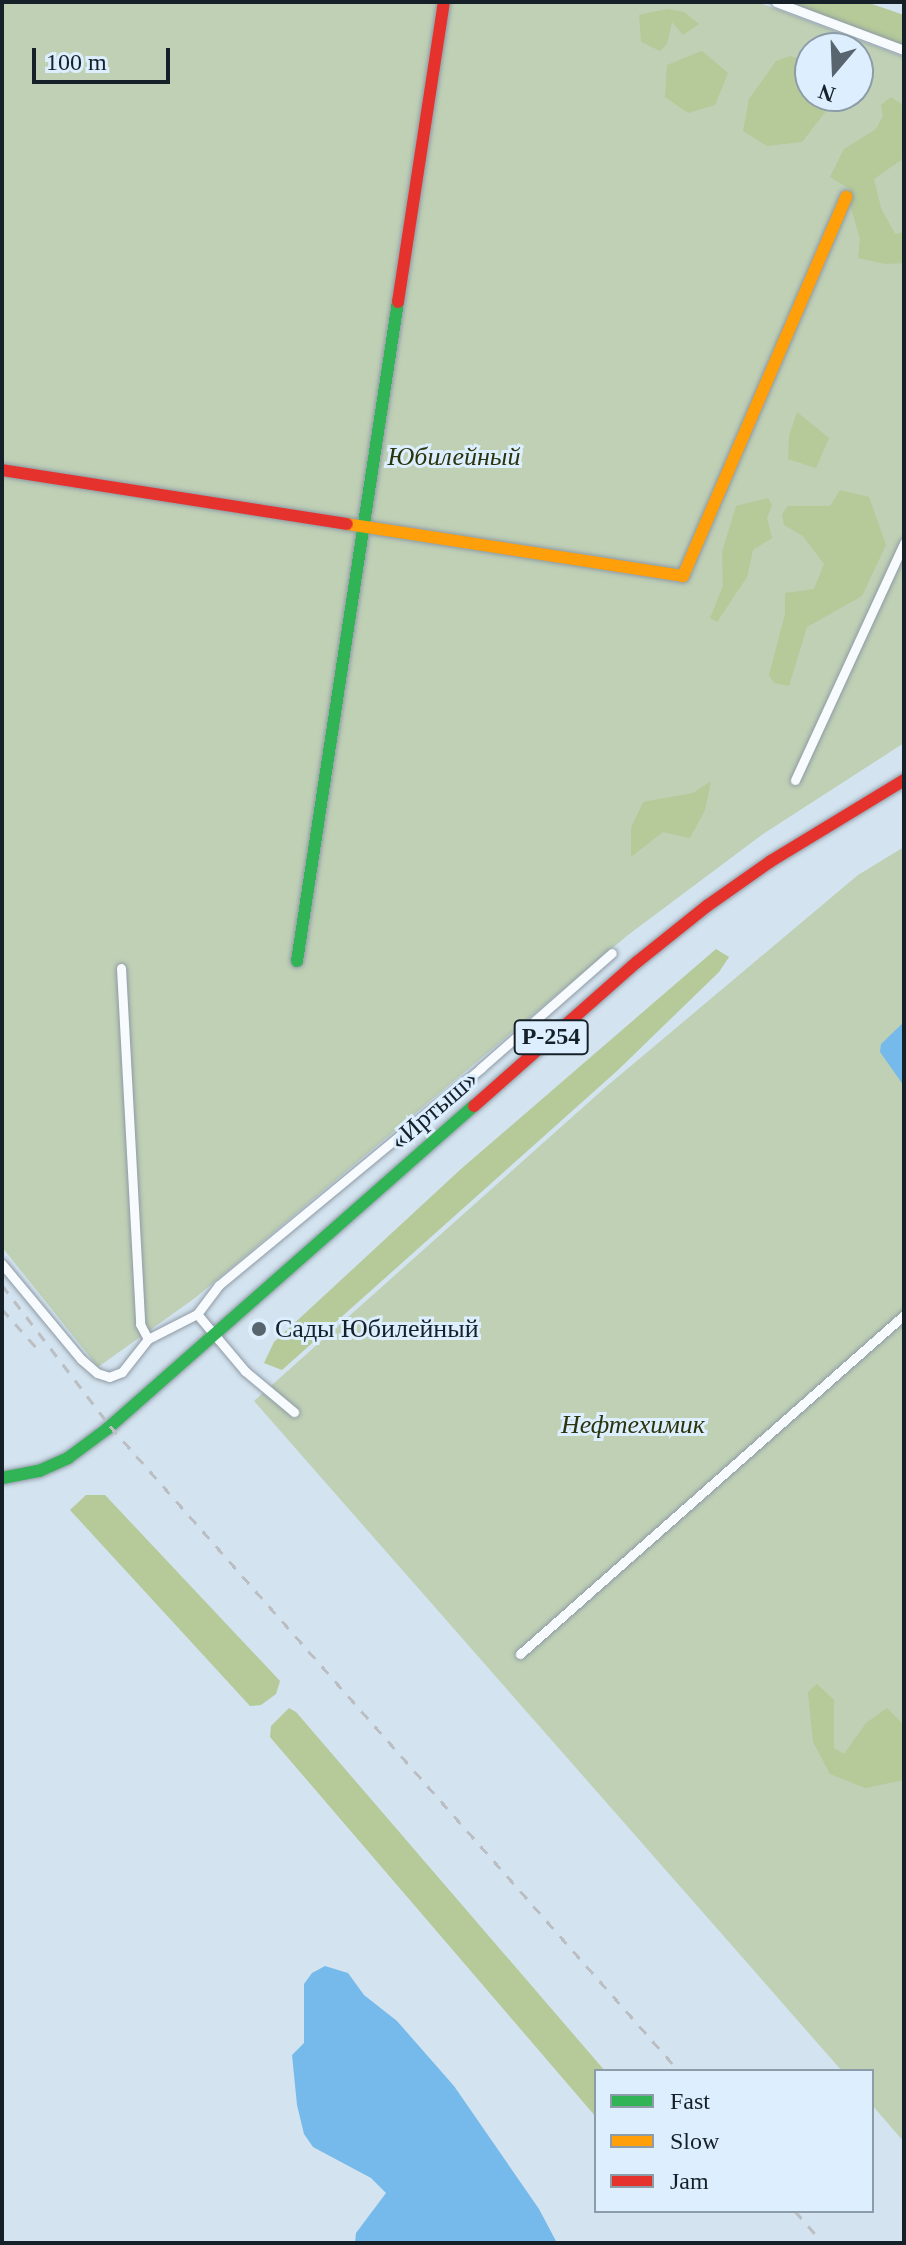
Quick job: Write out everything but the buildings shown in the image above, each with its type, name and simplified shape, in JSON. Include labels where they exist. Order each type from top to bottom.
[{"type":"street","points":[[297,961],[444,2]]},
{"type":"street","points":[[776,2],[904,50]]},
{"type":"street","points":[[2,470],[363,528],[685,575],[846,197]]},
{"type":"street","points":[[795,780],[904,543]]},
{"type":"street","name":"«Иртыш»","points":[[2,1478],[39,1471],[68,1458],[107,1429],[552,1036],[695,915],[771,861],[904,780]]},
{"type":"street","points":[[2,1264],[48,1323],[97,1373],[109,1377],[122,1372],[148,1339],[197,1314],[219,1285],[481,1068],[612,953]]},
{"type":"street","points":[[121,968],[140,1324],[148,1339]]},
{"type":"street","points":[[197,1314],[245,1371],[294,1412]]},
{"type":"street","points":[[520,1654],[904,1315]]},
{"type":"green space","name":"Юбилейный","points":[[2,2],[757,2],[837,32],[794,32],[794,112],[874,112],[874,46],[904,57],[904,743],[763,834],[628,935],[195,1298],[98,1367],[2,1247]]},
{"type":"green space","points":[[793,2],[866,2],[904,15],[904,50],[874,39],[874,32],[856,32],[792,8]]},
{"type":"green space","points":[[667,9],[684,12],[699,24],[683,35],[672,22],[667,44],[660,51],[641,42],[639,15]]},
{"type":"green space","points":[[702,51],[728,73],[715,105],[688,113],[665,97],[667,65]]},
{"type":"green space","points":[[794,57],[794,112],[825,112],[802,142],[767,146],[743,131],[749,99],[776,61]]},
{"type":"green space","points":[[891,97],[904,106],[904,158],[874,179],[881,208],[895,234],[904,232],[904,263],[886,264],[858,258],[860,239],[849,201],[850,189],[830,177],[844,149],[876,129],[883,116],[881,105]]},
{"type":"green space","points":[[797,412],[829,438],[816,468],[788,459],[789,436]]},
{"type":"green space","points":[[840,490],[869,497],[886,545],[862,596],[807,627],[789,686],[774,683],[769,675],[785,614],[785,593],[814,589],[824,564],[803,536],[784,525],[782,514],[788,506],[830,506]]},
{"type":"green space","points":[[768,498],[772,505],[767,518],[772,538],[753,550],[747,577],[717,622],[710,618],[723,586],[722,552],[736,506]]},
{"type":"green space","points":[[711,781],[705,810],[690,838],[663,832],[631,857],[631,828],[643,802],[693,793]]},
{"type":"green space","name":"Нефтехимик","points":[[904,847],[904,2142],[874,2107],[874,2069],[840,2069],[254,1401],[607,1086],[858,875]]},
{"type":"green space","points":[[716,949],[729,957],[719,972],[618,1070],[282,1370],[264,1363],[274,1342],[461,1169]]},
{"type":"green space","points":[[86,1495],[105,1495],[280,1681],[276,1694],[261,1705],[250,1706],[70,1510]]},
{"type":"green space","points":[[817,1684],[834,1700],[834,1748],[844,1754],[866,1723],[887,1708],[904,1725],[904,1780],[865,1788],[830,1774],[813,1742],[808,1692]]},
{"type":"green space","points":[[289,1708],[296,1712],[603,2069],[594,2069],[594,2115],[270,1737],[271,1726]]},
{"type":"water","points":[[904,1022],[904,1086],[880,1052],[881,1044]]},
{"type":"water","points":[[325,1966],[348,1973],[364,1995],[397,2021],[454,2086],[539,2209],[557,2243],[355,2243],[356,2233],[386,2193],[371,2178],[313,2147],[304,2134],[297,2105],[292,2055],[304,2043],[304,1984],[312,1973]]},
{"type":"railway","points":[[2,1285],[110,1426],[677,2069]]},
{"type":"railway","points":[[2,1309],[42,1354]]},
{"type":"railway","points":[[797,2213],[823,2243]]},
{"type":"traffic: fast","points":[[297,961],[398,302]]},
{"type":"traffic: fast","points":[[2,1478],[39,1471],[68,1458],[107,1429],[474,1106]]},
{"type":"traffic: slow","points":[[347,524],[683,576],[846,197]]},
{"type":"traffic: jam","points":[[398,302],[444,2]]},
{"type":"traffic: jam","points":[[2,470],[347,524]]},
{"type":"traffic: jam","points":[[474,1106],[637,962],[707,906],[771,861],[904,780]]},
{"type":"place","name":"Сады Юбилейный","points":[[259,1329]]}]
